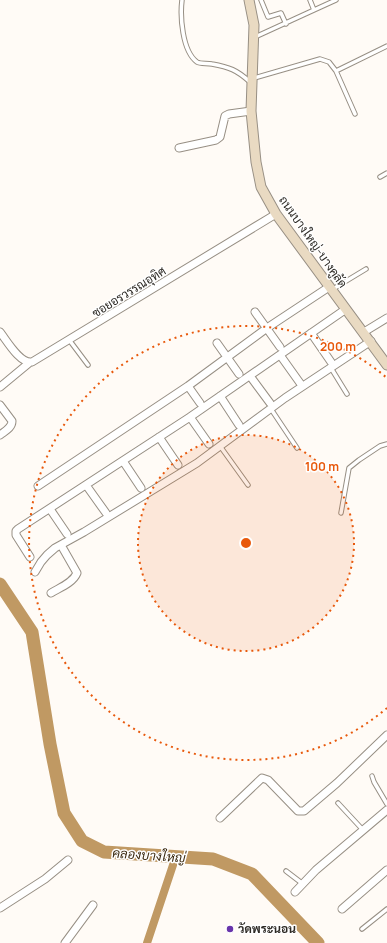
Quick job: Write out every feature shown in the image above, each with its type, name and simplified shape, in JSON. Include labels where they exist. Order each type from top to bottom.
[{"type":"street","name":"ถนนบางใหญ่-บางคูลัด","points":[[249,0],[254,25],[251,111],[258,175],[261,187],[276,214],[330,289],[371,341],[387,365]]},
{"type":"street","points":[[179,148],[220,138],[225,116],[229,114],[251,111]]},
{"type":"street","name":"ซอยอรวรรณอุทิศ","points":[[0,387],[29,363],[70,341],[276,214]]},
{"type":"street","points":[[38,486],[188,386],[268,328],[330,289]]},
{"type":"street","points":[[30,557],[16,535],[16,531],[159,438],[250,376],[280,351],[311,333],[346,309]]},
{"type":"street","points":[[255,312],[268,328],[300,383]]},
{"type":"street","points":[[364,332],[387,318]]},
{"type":"street","points":[[0,332],[20,358],[29,363]]},
{"type":"street","points":[[311,333],[331,365]]},
{"type":"street","points":[[35,572],[47,554],[181,473],[220,446],[271,406],[331,365],[371,341]]},
{"type":"street","points":[[217,343],[239,374]]},
{"type":"street","points":[[250,376],[271,406]]},
{"type":"street","points":[[188,386],[200,403]]},
{"type":"street","points":[[220,396],[239,425]]},
{"type":"street","points":[[0,406],[12,421],[9,428],[0,435]]},
{"type":"street","points":[[190,417],[209,444]]},
{"type":"street","points":[[159,438],[178,465]]},
{"type":"street","points":[[123,461],[141,488]]},
{"type":"street","points":[[86,485],[106,513]]},
{"type":"street","points":[[50,508],[67,534]]},
{"type":"street","points":[[51,593],[71,580],[77,573],[61,545]]},
{"type":"street","points":[[220,818],[262,778],[268,780],[298,811],[304,811],[337,784],[387,735]]},
{"type":"street","points":[[295,892],[316,870],[387,810]]},
{"type":"street","points":[[0,908],[45,879],[68,860]]},
{"type":"street","points":[[342,909],[387,870]]},
{"type":"street","points":[[65,943],[94,905]]},
{"type":"lane","points":[[182,0],[182,25],[184,40],[191,56],[198,62],[230,67],[253,81],[320,59],[328,62],[336,71],[355,114]]},
{"type":"lane","points":[[261,0],[268,17],[281,13],[286,24]]},
{"type":"lane","points":[[310,0],[314,10]]},
{"type":"lane","points":[[254,38],[336,0]]},
{"type":"lane","points":[[336,71],[387,46]]},
{"type":"lane","points":[[380,177],[387,173]]},
{"type":"lane","points":[[330,289],[366,270]]},
{"type":"lane","points":[[70,341],[88,365]]},
{"type":"lane","points":[[331,365],[347,394]]},
{"type":"lane","points":[[271,406],[297,448]]},
{"type":"lane","points":[[341,513],[349,468],[380,446],[387,444]]},
{"type":"lane","points":[[220,446],[248,485]]},
{"type":"lane","points":[[372,776],[387,804]]},
{"type":"lane","points":[[338,803],[363,830]]},
{"type":"lane","points":[[286,871],[303,884]]},
{"type":"lane","points":[[362,929],[387,909]]},
{"type":"waterway","name":"คลองบางใหญ่","points":[[0,584],[32,632],[50,744],[64,813],[82,841],[104,852],[213,859],[252,874],[318,943]]},
{"type":"waterway","points":[[147,943],[176,856]]},
{"type":"place","name":"วัดพระนอน","points":[[230,929]]}]
